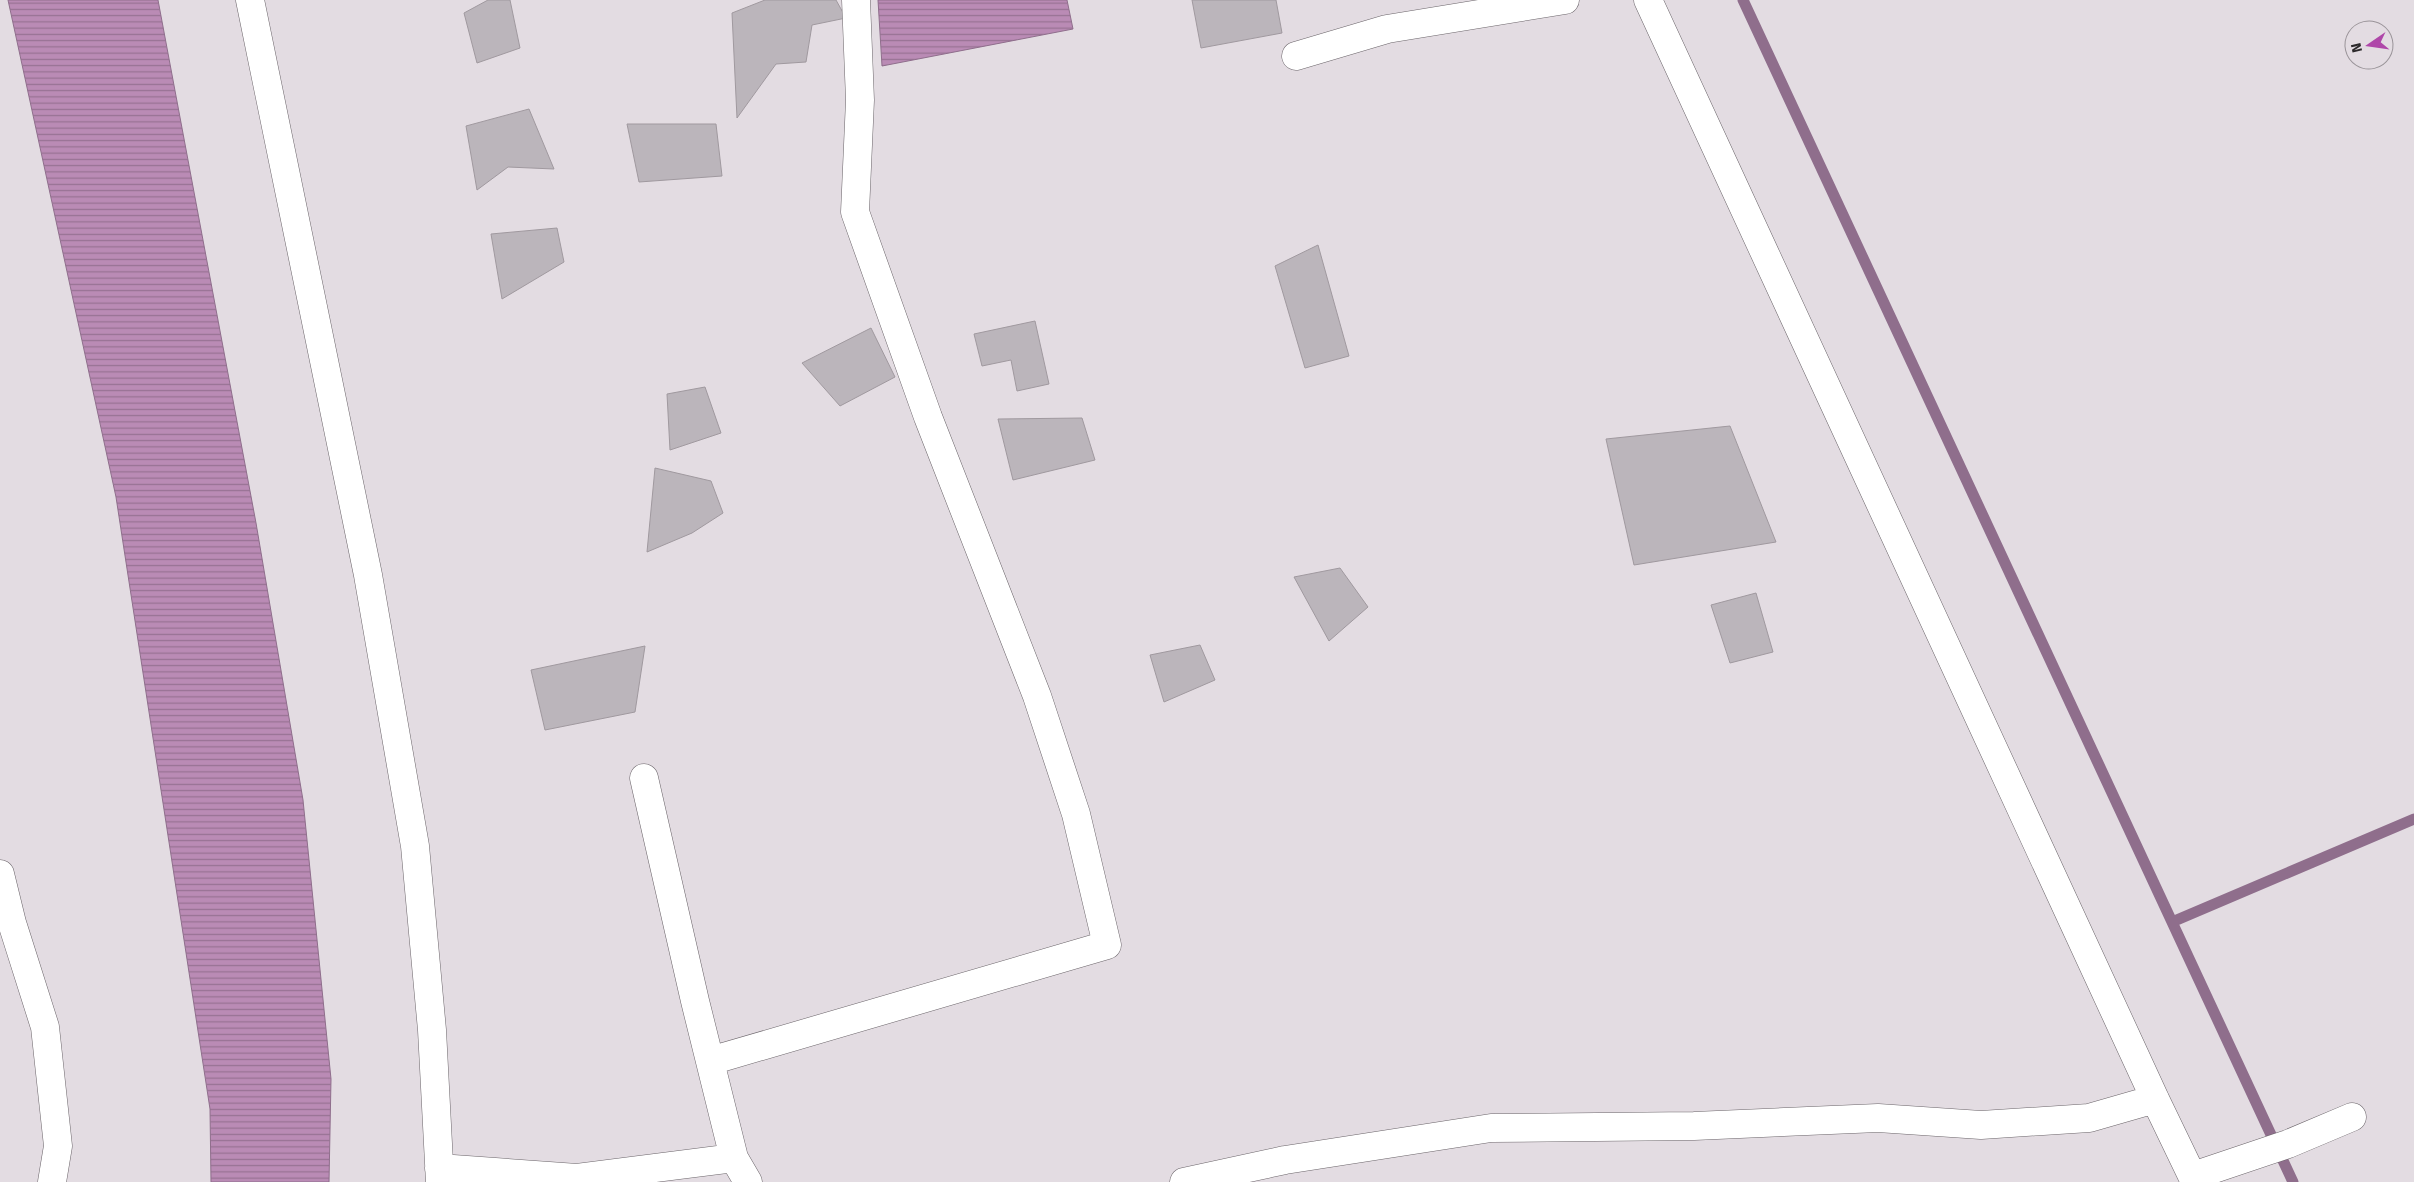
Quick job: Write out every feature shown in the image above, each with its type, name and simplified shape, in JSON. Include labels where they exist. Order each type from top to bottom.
[{"type":"street","points":[[250,0],[366,566],[415,846],[432,1030],[440,1175],[577,1178],[734,1158]]},
{"type":"street","points":[[710,1061],[1107,944],[1076,814],[1037,696],[928,417],[855,212],[860,100],[856,0]]},
{"type":"street","points":[[1648,0],[2155,1099],[2194,1179],[2288,1144],[2352,1117]]},
{"type":"street","points":[[1296,56],[1387,29],[1560,1]]},
{"type":"street","points":[[644,778],[734,1158],[748,1182]]},
{"type":"street","points":[[0,874],[12,923],[45,1027],[58,1146],[52,1182]]},
{"type":"street","points":[[1184,1182],[1285,1160],[1491,1128],[1694,1126],[1878,1118],[1981,1125],[2089,1118],[2155,1099]]},
{"type":"shaded area","points":[[8,0],[158,0],[256,523],[303,800],[331,1079],[329,1182],[211,1182],[210,1109],[116,497]]},
{"type":"shaded area","points":[[878,0],[1067,0],[1073,29],[882,66]]},
{"type":"building","points":[[488,0],[510,0],[520,48],[477,63],[464,13]]},
{"type":"building","points":[[765,0],[836,0],[846,18],[812,25],[806,62],[776,64],[737,118],[732,13]]},
{"type":"building","points":[[1192,0],[1276,0],[1282,33],[1201,48]]},
{"type":"building","points":[[529,109],[554,169],[508,167],[477,190],[466,126]]},
{"type":"building","points":[[627,124],[716,124],[722,176],[639,182]]},
{"type":"building","points":[[557,228],[564,262],[502,299],[491,234]]},
{"type":"building","points":[[1318,245],[1349,356],[1305,368],[1275,266]]},
{"type":"building","points":[[1035,321],[1049,384],[1017,391],[1011,360],[982,366],[974,334]]},
{"type":"building","points":[[871,328],[895,377],[840,406],[802,363]]},
{"type":"building","points":[[705,387],[721,433],[670,450],[667,394]]},
{"type":"building","points":[[1082,418],[1095,460],[1013,480],[998,419]]},
{"type":"building","points":[[1730,426],[1776,542],[1634,565],[1606,439]]},
{"type":"building","points":[[655,468],[711,481],[723,513],[692,533],[647,552]]},
{"type":"building","points":[[1340,568],[1368,607],[1329,641],[1294,577]]},
{"type":"building","points":[[1756,593],[1773,652],[1730,663],[1711,605]]},
{"type":"building","points":[[1200,645],[1215,680],[1164,702],[1150,655]]},
{"type":"building","points":[[645,646],[635,712],[545,730],[531,670]]},
{"type":"waterway","points":[[1743,0],[2293,1182]]},
{"type":"waterway","points":[[2172,922],[2414,819]]}]
